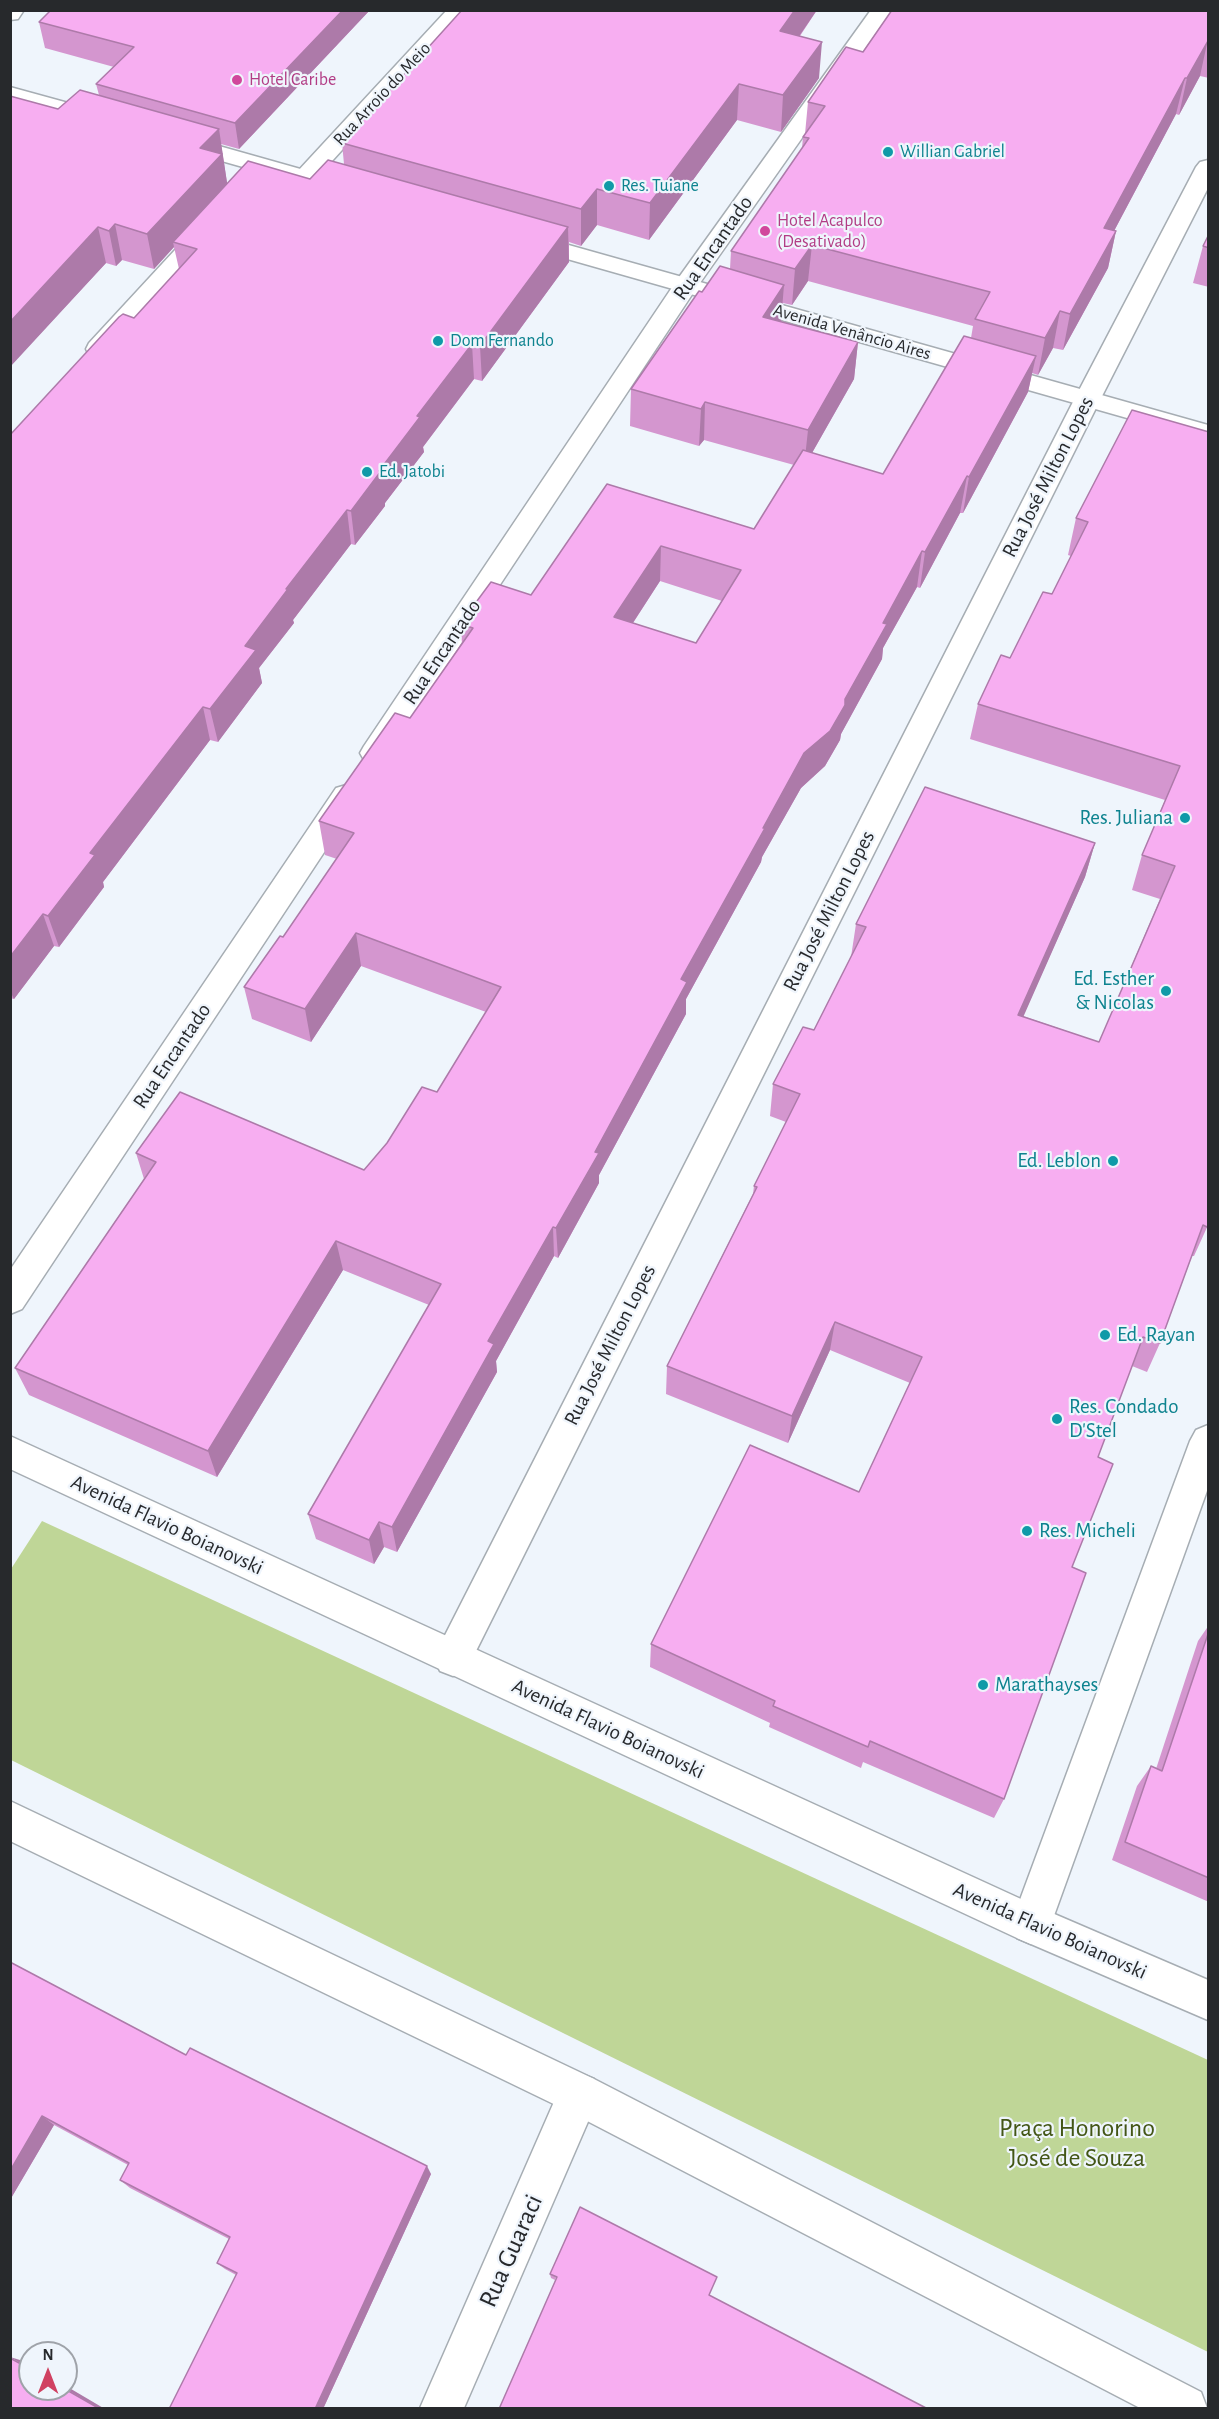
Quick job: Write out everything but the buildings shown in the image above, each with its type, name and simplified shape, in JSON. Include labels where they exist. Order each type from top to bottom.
[{"type":"street","points":[[10,14],[14,10]]},
{"type":"street","name":"Rua Arroio do Meio","points":[[305,177],[459,10]]},
{"type":"street","name":"Rua Encantado","points":[[10,1299],[686,285],[882,10]]},
{"type":"street","points":[[10,94],[121,125]]},
{"type":"street","points":[[154,135],[257,175],[305,177],[361,193]]},
{"type":"street","name":"Rua José Milton Lopes","points":[[453,1658],[1088,398],[1209,167]]},
{"type":"street","points":[[82,367],[225,210]]},
{"type":"street","name":"Avenida Venâncio Aires","points":[[506,234],[1209,433]]},
{"type":"street","points":[[1031,1924],[1209,1441]]},
{"type":"street","name":"Avenida Flavio Boianovski","points":[[10,1452],[1031,1924],[1209,2000]]},
{"type":"street","points":[[10,1821],[579,2094],[1185,2409]]},
{"type":"street","name":"Rua Guaraci","points":[[442,2409],[579,2094]]},
{"type":"green space","name":"Praça Honorino José de Souza","points":[[42,1521],[1208,2060],[1208,2352],[11,1760],[11,1569]]},
{"type":"place","name":"Hotel Caribe","points":[[237,80]]},
{"type":"place","name":"Willian Gabriel","points":[[888,152]]},
{"type":"place","name":"Res. Tuiane","points":[[609,186]]},
{"type":"place","name":"Hotel Acapulco (Desativado)","points":[[765,231]]},
{"type":"place","name":"Dom Fernando","points":[[438,341]]},
{"type":"place","name":"Ed. Jatobi","points":[[367,472]]},
{"type":"place","name":"Res. Juliana","points":[[1185,818]]},
{"type":"place","name":"Ed. Esther & Nicolas","points":[[1166,991]]},
{"type":"place","name":"Ed. Leblon","points":[[1113,1161]]},
{"type":"place","name":"Ed. Rayan","points":[[1105,1335]]},
{"type":"place","name":"Res. Condado D'Stel","points":[[1057,1419]]},
{"type":"place","name":"Res. Micheli","points":[[1027,1531]]},
{"type":"place","name":"Marathayses","points":[[983,1685]]}]
